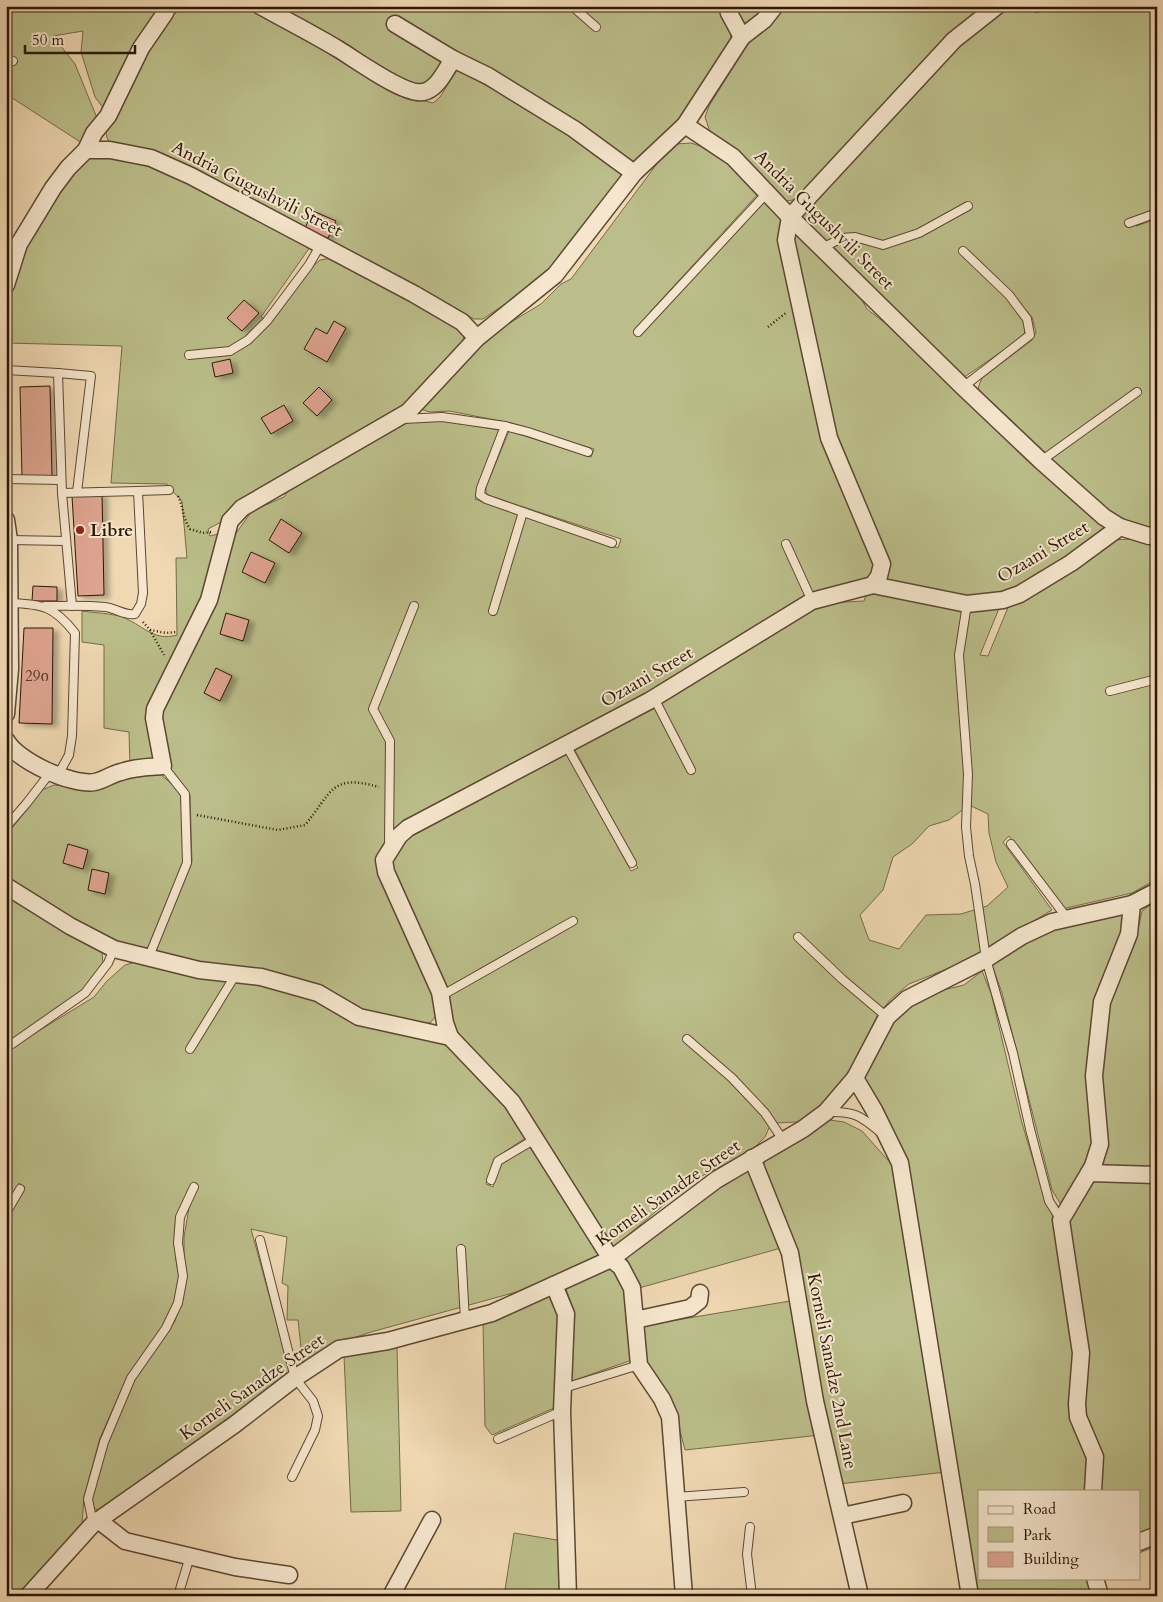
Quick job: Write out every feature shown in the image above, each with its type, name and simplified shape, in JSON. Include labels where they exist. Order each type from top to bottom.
[{"type":"street","points":[[260,6],[412,92],[421,93],[434,87],[453,59]]},
{"type":"street","points":[[727,6],[729,14],[742,37]]},
{"type":"street","points":[[6,740],[10,748],[54,774],[74,781],[95,782],[122,771],[163,766],[154,718],[155,709],[209,600],[230,521],[242,508],[408,412],[477,338],[555,275],[634,173],[684,125],[742,37],[764,20],[775,6]]},
{"type":"street","points":[[873,585],[879,576],[882,564],[829,438],[786,240],[790,217],[954,40],[997,6]]},
{"type":"street","points":[[6,286],[19,244],[53,188],[68,168],[86,150],[94,133],[108,116],[141,48],[165,13],[167,7]]},
{"type":"street","points":[[395,24],[453,59],[488,76],[574,129],[634,173]]},
{"type":"street","name":"Andria Gugushvili Street","points":[[684,125],[733,157],[790,217],[963,387],[1041,461],[1104,517],[1120,527],[1149,536],[1157,536]]},
{"type":"street","name":"Andria Gugushvili Street","points":[[86,150],[110,150],[151,158],[191,176],[414,294],[462,322],[477,338]]},
{"type":"street","points":[[6,520],[10,603],[6,714]]},
{"type":"street","name":"Ozaani Street","points":[[389,849],[408,828],[654,698],[812,601],[873,585],[968,604],[1003,600],[1020,594],[1071,563],[1120,527]]},
{"type":"street","points":[[389,849],[384,860],[386,872],[441,996],[445,1023],[450,1037],[512,1102],[611,1258],[621,1267],[632,1288],[639,1365],[662,1399],[670,1417],[684,1596]]},
{"type":"street","points":[[6,886],[70,926],[114,949],[148,959],[199,970],[261,977],[318,993],[359,1017],[450,1037]]},
{"type":"street","name":"Korneli Sanadze Street","points":[[28,1596],[96,1522],[234,1425],[295,1378],[339,1349],[388,1341],[492,1313],[611,1258],[716,1180],[803,1130],[826,1112],[855,1078],[887,1017],[907,998],[986,959],[1022,936],[1052,922],[1132,904],[1157,891]]},
{"type":"street","points":[[1092,1490],[1095,1456],[1078,1417],[1076,1404],[1081,1353],[1061,1220],[1093,1166],[1100,1144],[1094,1076],[1102,1002],[1129,934],[1132,904]]},
{"type":"street","points":[[855,1078],[874,1110],[900,1163],[970,1596]]},
{"type":"street","name":"Korneli Sanadze 2nd Lane","points":[[752,1158],[790,1254],[815,1401],[860,1596]]},
{"type":"street","points":[[1089,1173],[1157,1175]]},
{"type":"street","points":[[554,1285],[566,1314],[562,1411],[568,1596]]},
{"type":"street","points":[[635,1320],[690,1308],[699,1301],[700,1293]]},
{"type":"street","points":[[842,1516],[903,1503]]},
{"type":"street","points":[[392,1596],[432,1520]]},
{"type":"street","points":[[96,1522],[125,1541],[235,1567],[288,1574]]},
{"type":"street","points":[[1140,1542],[1157,1535]]},
{"type":"street","points":[[1096,1580],[1100,1596]]},
{"type":"lane","points":[[572,6],[596,27]]},
{"type":"lane","points":[[1034,6],[1038,8],[1040,6]]},
{"type":"lane","points":[[638,332],[767,193]]},
{"type":"lane","points":[[822,248],[842,238],[855,237],[883,245],[919,233],[968,206]]},
{"type":"lane","points":[[1129,223],[1157,213]]},
{"type":"lane","points":[[189,356],[230,350],[248,340],[267,321],[309,265],[322,244]]},
{"type":"lane","points":[[963,251],[1009,295],[1027,319],[1030,335],[963,387]]},
{"type":"lane","points":[[6,370],[91,376],[77,492]]},
{"type":"lane","points":[[58,373],[61,480],[72,606]]},
{"type":"lane","points":[[1041,461],[1137,392]]},
{"type":"lane","points":[[395,420],[442,417],[505,426],[588,452]]},
{"type":"lane","points":[[505,426],[480,495],[486,499],[612,543]]},
{"type":"lane","points":[[6,480],[61,480]]},
{"type":"lane","points":[[62,492],[169,490]]},
{"type":"lane","points":[[10,603],[45,606],[105,607],[117,609],[128,615],[135,614],[142,604],[143,593],[138,491]]},
{"type":"lane","points":[[492,611],[523,512]]},
{"type":"lane","points":[[7,540],[66,541]]},
{"type":"lane","points":[[786,544],[812,601]]},
{"type":"lane","points":[[968,604],[959,655],[968,774],[966,828],[969,856],[986,959],[1013,1053],[1049,1201],[1061,1220]]},
{"type":"lane","points":[[6,827],[69,755],[72,736],[75,633],[65,620],[45,606]]},
{"type":"lane","points":[[389,849],[390,741],[373,708],[414,606]]},
{"type":"lane","points":[[1110,691],[1157,679]]},
{"type":"lane","points":[[654,698],[691,770]]},
{"type":"lane","points":[[566,745],[632,863]]},
{"type":"lane","points":[[148,959],[187,863],[185,794],[163,766]]},
{"type":"lane","points":[[1011,844],[1067,919]]},
{"type":"lane","points":[[441,996],[573,921]]},
{"type":"lane","points":[[798,937],[842,979],[887,1017]]},
{"type":"lane","points":[[12,1044],[85,993],[108,962],[114,949]]},
{"type":"lane","points":[[190,1049],[236,974]]},
{"type":"lane","points":[[687,1039],[732,1078],[765,1113],[784,1140]]},
{"type":"lane","points":[[826,1112],[846,1112],[858,1116],[888,1138]]},
{"type":"lane","points":[[491,1180],[498,1161],[535,1139]]},
{"type":"lane","points":[[96,1522],[88,1499],[104,1442],[131,1378],[166,1328],[178,1303],[183,1276],[178,1243],[180,1217],[194,1187]]},
{"type":"lane","points":[[6,1213],[20,1189]]},
{"type":"lane","points":[[260,1240],[295,1378],[313,1401],[318,1416],[315,1430],[292,1477]]},
{"type":"lane","points":[[461,1249],[465,1320]]},
{"type":"lane","points":[[564,1388],[639,1365]]},
{"type":"lane","points":[[498,1439],[562,1411]]},
{"type":"lane","points":[[676,1496],[744,1492]]},
{"type":"lane","points":[[750,1527],[747,1554],[752,1596]]},
{"type":"lane","points":[[178,1596],[190,1556]]},
{"type":"path","points":[[768,327],[800,302]]},
{"type":"path","points":[[169,490],[178,496],[182,502],[184,520],[190,530],[203,533],[227,529]]},
{"type":"path","points":[[135,614],[150,630],[166,659],[172,675]]},
{"type":"path","points":[[150,630],[166,633],[196,627]]},
{"type":"path","points":[[185,813],[278,830],[305,825],[330,791],[342,783],[363,782],[390,790]]},
{"type":"green space","points":[[6,6],[161,6],[107,113],[95,97],[81,52],[83,31],[53,36],[75,64],[97,118],[85,145],[6,94]]},
{"type":"green space","points":[[181,6],[251,6],[328,45],[409,97],[433,103],[440,97],[457,70],[560,125],[626,173],[552,272],[483,319],[474,319],[266,208],[111,145],[105,129],[169,12]]},
{"type":"green space","points":[[267,6],[723,6],[729,23],[731,38],[718,69],[681,124],[637,165],[565,117],[447,62],[433,83],[410,88]]},
{"type":"green space","points":[[735,6],[769,6],[746,24],[740,20]]},
{"type":"green space","points":[[784,6],[993,6],[798,199],[787,201],[744,157],[711,135],[705,117],[709,106],[755,32]]},
{"type":"green space","points":[[1006,6],[1024,6],[1036,13],[1044,6],[1157,6],[1157,216],[1136,226],[1157,219],[1157,530],[1142,530],[1102,508],[1051,459],[1119,409],[1046,454],[1010,420],[994,409],[978,388],[982,378],[1032,340],[1036,332],[1032,317],[963,247],[959,252],[1022,316],[1025,322],[1025,331],[1023,337],[963,378],[801,215],[971,31]]},
{"type":"green space","points":[[691,143],[719,157],[736,171],[758,194],[650,312],[657,316],[766,200],[781,216],[781,232],[809,359],[877,560],[870,578],[851,582],[803,602],[382,848],[436,994],[436,1016],[430,1023],[380,1017],[196,966],[157,953],[157,948],[192,862],[190,795],[166,762],[157,714],[234,536],[252,511],[284,497],[294,482],[398,423],[446,421],[499,430],[475,499],[618,548],[621,539],[490,496],[486,493],[486,487],[509,431],[591,457],[594,449],[506,422],[449,411],[430,412],[420,409],[483,339],[541,304],[561,284],[571,279],[665,153],[675,144]]},
{"type":"green space","points":[[90,155],[137,160],[294,236],[310,247],[261,317],[271,323],[313,266],[320,260],[337,257],[453,324],[464,336],[461,347],[408,404],[208,529],[210,536],[218,534],[221,536],[204,600],[158,693],[158,759],[130,766],[129,732],[104,728],[104,645],[82,642],[82,611],[122,617],[161,636],[177,635],[176,558],[187,558],[182,502],[167,484],[111,483],[122,346],[6,343],[6,307],[26,245],[58,191]]},
{"type":"green space","points":[[795,229],[852,283],[867,309],[885,323],[1107,527],[1101,535],[1035,579],[986,601],[879,582],[836,448],[791,233]]},
{"type":"green space","points":[[1132,539],[1157,545],[1157,879],[1132,893],[1062,909],[1009,836],[1003,842],[1052,910],[967,961],[909,984],[891,999],[877,1016],[860,1053],[835,1093],[816,1111],[797,1122],[776,1123],[769,1128],[765,1137],[751,1151],[692,1181],[614,1247],[607,1243],[452,1027],[390,868],[390,858],[406,837],[466,803],[568,754],[631,871],[638,868],[575,750],[801,616],[826,603],[864,601],[868,589],[1000,606],[980,655],[988,656],[1009,605],[1111,540]],"holes":[[[969,805],[988,814],[989,833],[996,862],[1008,887],[987,906],[961,914],[926,915],[899,949],[869,940],[860,915],[883,890],[893,857],[912,844],[929,826],[949,820]]]},
{"type":"green space","points":[[160,774],[172,784],[181,796],[184,860],[146,952],[119,945],[68,920],[6,879],[6,836],[42,790],[54,785],[91,789],[116,778]]},
{"type":"green space","points":[[6,890],[90,940],[102,952],[103,964],[83,991],[6,1043]]},
{"type":"green space","points":[[1157,900],[1157,1546],[1140,1553],[1140,1490],[1099,1490],[1099,1459],[1085,1410],[1066,1222],[1100,1166],[1101,1081],[1109,1006],[1135,943],[1142,911]]},
{"type":"green space","points":[[1122,912],[1127,918],[1099,998],[1092,1151],[1067,1203],[1060,1203],[1052,1190],[1002,993],[992,965],[1048,930]]},
{"type":"green space","points":[[139,961],[253,983],[313,999],[450,1042],[506,1101],[527,1137],[494,1159],[486,1184],[493,1187],[498,1166],[532,1146],[599,1255],[520,1291],[341,1342],[303,1366],[298,1320],[287,1320],[288,1286],[282,1283],[287,1237],[251,1229],[291,1376],[232,1415],[99,1510],[93,1508],[92,1495],[106,1446],[133,1380],[175,1321],[184,1292],[184,1237],[189,1208],[181,1205],[175,1225],[176,1260],[179,1278],[175,1300],[167,1321],[128,1375],[100,1438],[84,1497],[82,1523],[19,1596],[6,1596],[6,1222],[25,1187],[19,1183],[6,1207],[6,1051],[94,997],[107,981],[125,965]]},
{"type":"green space","points":[[982,971],[991,993],[1022,1123],[1045,1200],[1059,1218],[1076,1353],[1070,1418],[1089,1454],[1088,1490],[978,1490],[978,1580],[1092,1580],[1096,1596],[973,1596],[912,1200],[860,1075],[890,1025],[906,1008],[931,993],[964,985]]},
{"type":"green space","points":[[830,1120],[844,1122],[862,1131],[894,1167],[946,1472],[839,1484],[763,1165],[766,1160]]},
{"type":"green space","points":[[748,1170],[766,1208],[781,1248],[639,1288],[625,1255],[714,1189]]},
{"type":"green space","points":[[611,1265],[621,1282],[626,1297],[632,1360],[569,1382],[573,1309],[565,1286]]},
{"type":"green space","points":[[552,1290],[562,1314],[554,1408],[492,1435],[485,1426],[483,1323]]},
{"type":"green space","points":[[790,1301],[820,1435],[685,1450],[679,1427],[644,1357],[641,1326]]},
{"type":"green space","points":[[397,1347],[401,1511],[351,1512],[344,1356]]},
{"type":"green space","points":[[514,1533],[563,1541],[565,1596],[504,1596]]},
{"type":"building","points":[[313,211],[336,221],[328,238],[305,228]]},
{"type":"building","points":[[244,300],[259,313],[242,331],[227,318]]},
{"type":"building","points":[[334,321],[346,328],[327,362],[304,349],[316,328],[327,334]]},
{"type":"building","points":[[230,359],[233,373],[215,377],[212,363]]},
{"type":"building","points":[[50,386],[52,477],[22,478],[20,387]]},
{"type":"building","points":[[319,387],[332,400],[317,416],[303,403]]},
{"type":"building","points":[[284,405],[293,421],[271,434],[261,418]]},
{"type":"building","points":[[102,493],[104,595],[78,596],[72,496]]},
{"type":"building","points":[[281,519],[302,533],[289,553],[269,540]]},
{"type":"building","points":[[251,552],[275,563],[265,583],[242,572]]},
{"type":"building","points":[[33,586],[57,587],[57,601],[32,601]]},
{"type":"building","points":[[226,613],[249,620],[243,641],[220,634]]},
{"type":"building","points":[[24,628],[53,628],[52,724],[19,723]]},
{"type":"building","points":[[216,668],[232,676],[220,701],[204,693]]},
{"type":"building","points":[[68,844],[88,850],[83,869],[63,863]]},
{"type":"building","points":[[92,869],[109,873],[105,894],[88,890]]},
{"type":"place","name":"Libre","points":[[80,530]]}]
